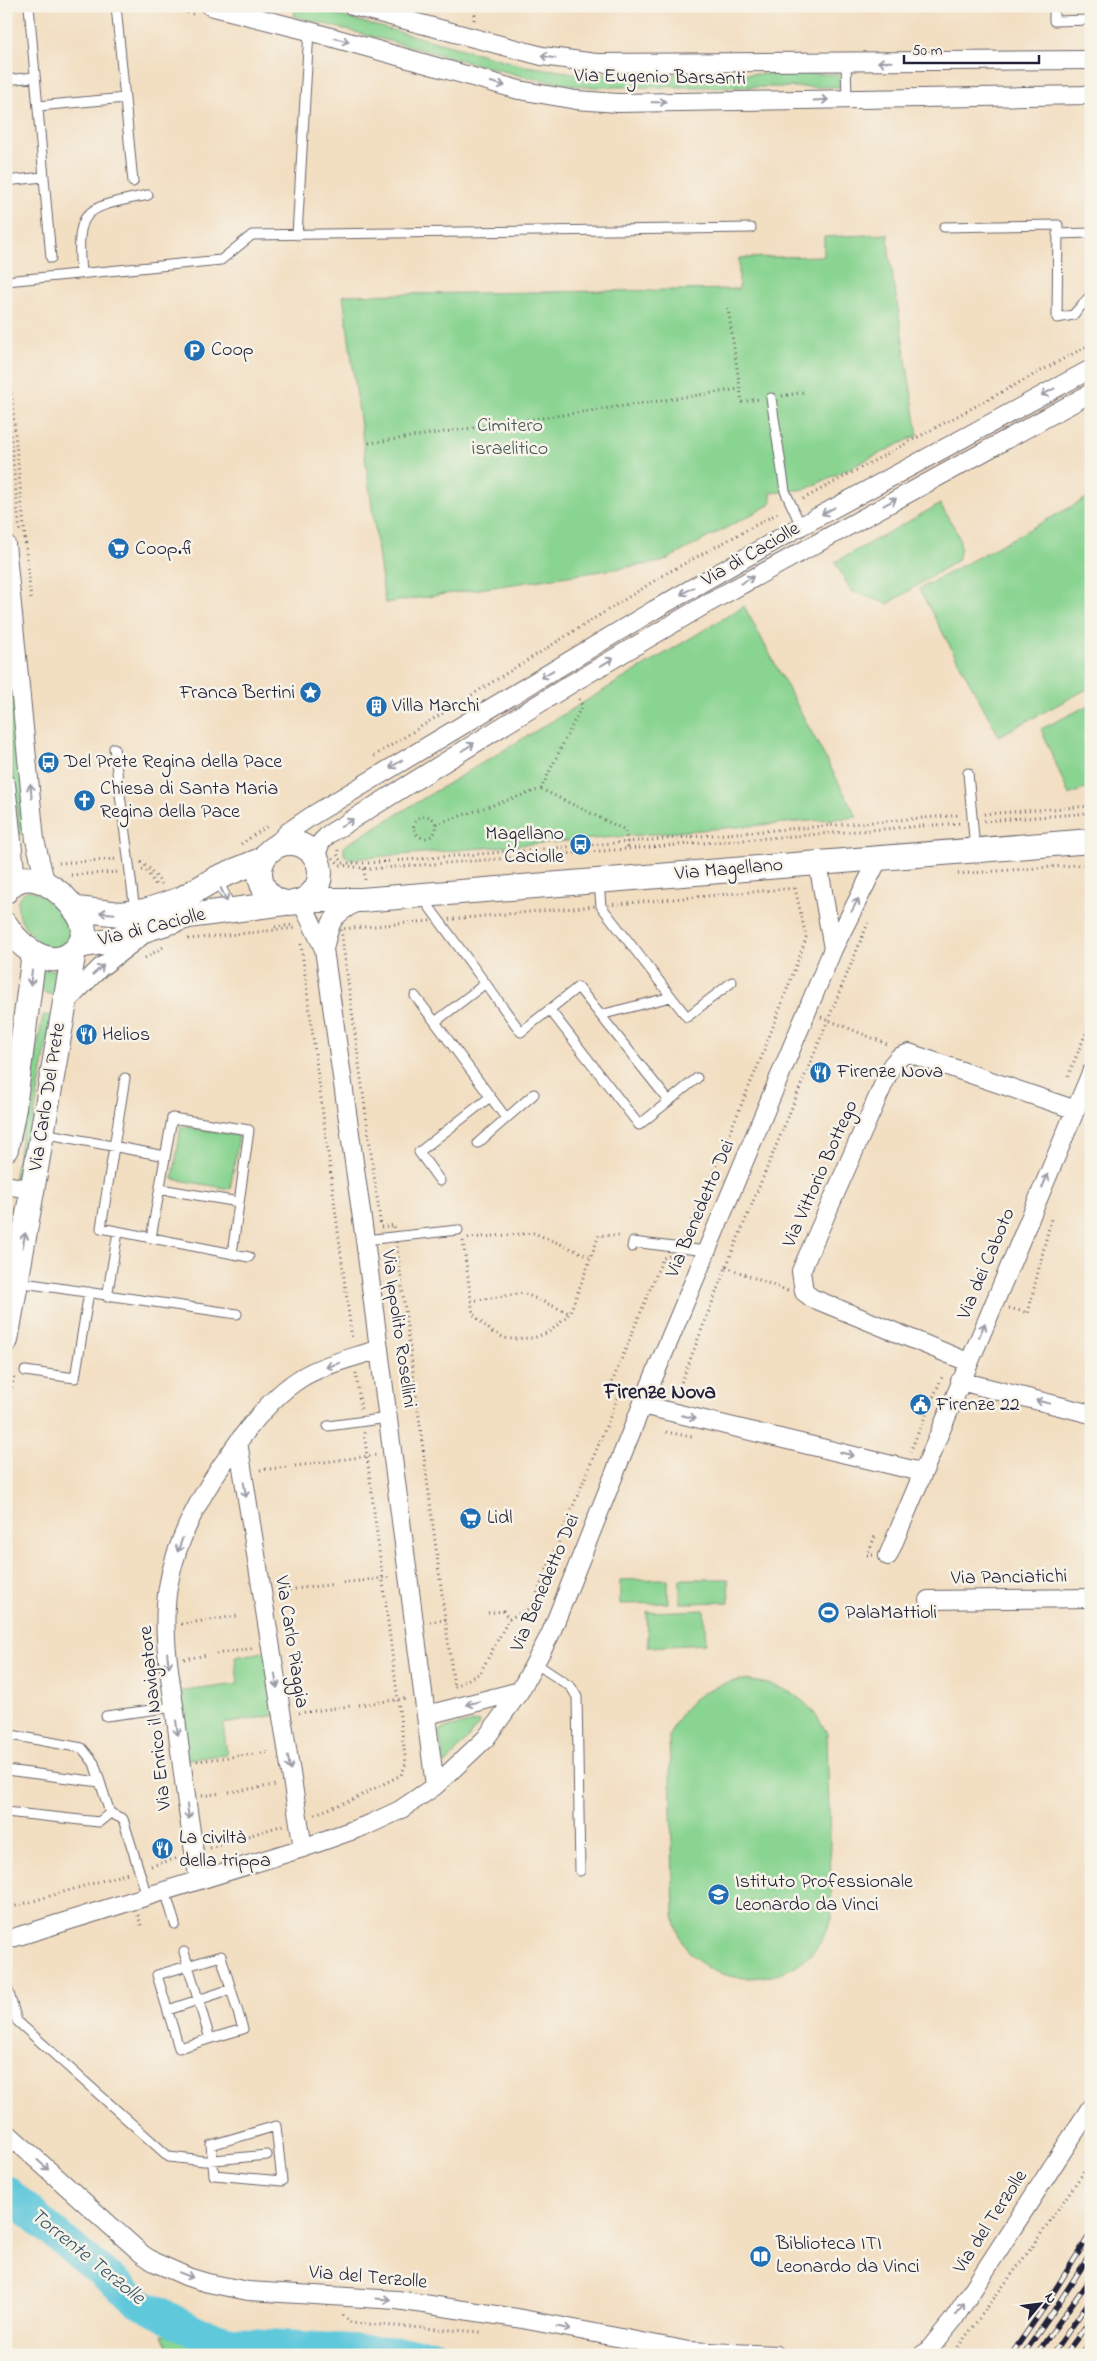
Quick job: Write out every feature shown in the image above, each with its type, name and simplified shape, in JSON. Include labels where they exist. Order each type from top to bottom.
[{"type":"main road","name":"Via Magellano","points":[[296,902],[364,899],[1091,841]]},
{"type":"main road","points":[[10,886],[51,872],[77,909],[108,914],[135,914],[180,899],[217,878],[291,843],[326,857],[364,899]]},
{"type":"main road","points":[[268,853],[260,874],[264,888],[274,898],[296,902],[310,896],[318,884],[326,857]]},
{"type":"main road","name":"Via di Caciolle","points":[[76,948],[109,941],[161,936],[188,916],[296,902]]},
{"type":"main road","name":"Via Carlo Del Prete","points":[[6,1340],[64,1004],[76,948],[84,927],[77,909]]},
{"type":"main road","name":"Via Carlo Del Prete","points":[[6,1149],[10,1108],[16,939],[54,960],[63,958],[76,948]]},
{"type":"street","name":"Via Eugenio Barsanti","points":[[357,7],[528,52],[567,60],[610,64],[1091,60]]},
{"type":"street","name":"Via Eugenio Barsanti","points":[[221,8],[519,90],[576,100],[618,103],[1091,95]]},
{"type":"street","name":"Via di Caciolle","points":[[326,857],[326,836],[608,662],[811,546],[1015,422],[1091,369]]},
{"type":"street","name":"Via di Caciolle","points":[[268,853],[288,832],[313,815],[654,610],[801,526],[1015,422],[1091,392]]},
{"type":"street","points":[[801,526],[811,546]]},
{"type":"street","points":[[6,544],[35,840],[51,872]]},
{"type":"street","points":[[437,739],[449,759]]},
{"type":"street","points":[[6,784],[10,852],[16,870],[10,886]]},
{"type":"street","name":"Via Benedetto Dei","points":[[6,1940],[303,1848],[386,1817],[435,1786],[486,1738],[520,1691],[564,1603],[642,1404],[832,948],[879,858]]},
{"type":"street","points":[[818,863],[832,948]]},
{"type":"street","name":"Via Ippolito Rosellini","points":[[324,950],[332,919],[340,912],[364,899]]},
{"type":"street","name":"Via Ippolito Rosellini","points":[[296,902],[324,950],[365,1240],[435,1786]]},
{"type":"street","name":"Via Carlo Del Prete","points":[[64,1004],[100,968],[161,936]]},
{"type":"street","points":[[909,1052],[1076,1110]]},
{"type":"street","name":"Via Vittorio Bottego","points":[[804,1292],[801,1271],[892,1064],[899,1057],[909,1052]]},
{"type":"street","name":"Via dei Caboto","points":[[888,1556],[1091,1072]]},
{"type":"street","name":"Via Carlo Del Prete","points":[[6,1185],[33,1190]]},
{"type":"street","points":[[804,1292],[812,1298],[968,1362]]},
{"type":"street","name":"Via Enrico il Navigatore","points":[[199,1880],[181,1764],[168,1661],[166,1626],[168,1586],[174,1561],[189,1522],[213,1476],[238,1442],[289,1386],[318,1370],[379,1349]]},
{"type":"street","points":[[960,1381],[1091,1414]]},
{"type":"street","points":[[642,1404],[675,1414],[922,1472]]},
{"type":"street","name":"Via Carlo Piaggia","points":[[238,1442],[303,1848]]},
{"type":"street","name":"Via Panciatichi","points":[[928,1600],[1091,1598]]},
{"type":"street","points":[[427,1715],[520,1691]]},
{"type":"street","name":"Via del Terzolle","points":[[922,2355],[928,2351],[953,2320],[1091,2107]]},
{"type":"street","name":"Via del Terzolle","points":[[6,2132],[142,2254],[165,2267],[208,2283],[248,2290],[397,2300],[517,2318],[689,2351],[776,2355]]},
{"type":"lane","points":[[29,6],[51,258]]},
{"type":"lane","points":[[116,6],[133,182]]},
{"type":"lane","points":[[1054,6],[1054,21],[1091,20]]},
{"type":"lane","points":[[297,235],[309,31]]},
{"type":"lane","points":[[846,62],[847,99]]},
{"type":"lane","points":[[6,80],[35,77]]},
{"type":"lane","points":[[38,106],[125,98]]},
{"type":"lane","points":[[6,181],[43,177]]},
{"type":"lane","points":[[81,273],[78,241],[80,228],[86,218],[94,209],[102,205],[148,195]]},
{"type":"lane","points":[[944,227],[1058,225],[1057,318],[1073,315],[1091,295]]},
{"type":"lane","points":[[6,281],[221,260],[252,235],[751,228]]},
{"type":"lane","points":[[1058,234],[1091,233]]},
{"type":"lane","points":[[771,398],[785,491],[801,526]]},
{"type":"lane","points":[[114,748],[135,914]]},
{"type":"lane","points":[[968,773],[975,850]]},
{"type":"lane","points":[[217,878],[232,911]]},
{"type":"lane","points":[[598,880],[601,906],[687,1017],[732,982]]},
{"type":"lane","points":[[420,894],[521,1032],[578,987],[669,1101]]},
{"type":"lane","points":[[435,1022],[486,983]]},
{"type":"lane","points":[[415,996],[506,1118]]},
{"type":"lane","points":[[600,1014],[671,997]]},
{"type":"lane","points":[[550,1010],[639,1125],[696,1078]]},
{"type":"lane","points":[[125,1078],[101,1228],[249,1257]]},
{"type":"lane","points":[[478,1143],[534,1094]]},
{"type":"lane","points":[[440,1181],[419,1152],[490,1097]]},
{"type":"lane","points":[[151,1238],[172,1118],[249,1130],[232,1254]]},
{"type":"lane","points":[[43,1133],[165,1156]]},
{"type":"lane","points":[[160,1189],[239,1202]]},
{"type":"lane","points":[[365,1240],[458,1230]]},
{"type":"lane","points":[[107,1297],[118,1232]]},
{"type":"lane","points":[[632,1247],[633,1242],[681,1244],[706,1251]]},
{"type":"lane","points":[[16,1282],[89,1292],[107,1297],[237,1314]]},
{"type":"lane","points":[[25,1372],[75,1378],[89,1292]]},
{"type":"lane","points":[[328,1426],[388,1418]]},
{"type":"lane","points":[[535,1664],[571,1687],[577,1697],[580,1870]]},
{"type":"lane","points":[[106,1716],[174,1707]]},
{"type":"lane","points":[[6,1734],[82,1748],[94,1763],[110,1813],[123,1819],[147,1896]]},
{"type":"lane","points":[[6,1770],[100,1782]]},
{"type":"lane","points":[[6,1812],[99,1822],[110,1813]]},
{"type":"lane","points":[[165,1890],[175,1924]]},
{"type":"lane","points":[[184,1952],[210,2039]]},
{"type":"lane","points":[[221,1956],[231,1989],[243,2029],[179,2048],[157,1975],[221,1956]]},
{"type":"lane","points":[[6,1983],[17,2021],[169,2157],[212,2160],[266,2155]]},
{"type":"lane","points":[[168,2010],[231,1989]]},
{"type":"lane","points":[[276,2126],[282,2181],[214,2175],[212,2160],[211,2145],[276,2126]]},
{"type":"path","points":[[728,308],[742,402],[804,392]]},
{"type":"path","points":[[372,757],[667,574],[791,505],[1091,344]]},
{"type":"path","points":[[369,442],[740,389]]},
{"type":"path","points":[[540,789],[582,705],[579,699]]},
{"type":"path","points":[[436,824],[540,789],[625,830],[628,848]]},
{"type":"path","points":[[326,857],[332,854],[337,863],[349,868],[364,869],[628,848],[1091,806]]},
{"type":"path","points":[[326,857],[343,863],[368,863],[626,841],[972,818],[1091,813]]},
{"type":"path","points":[[428,817],[436,824],[436,831],[428,838],[421,837],[416,832],[416,822],[421,818],[428,817]]},
{"type":"path","points":[[235,848],[277,820]]},
{"type":"path","points":[[51,872],[128,859],[145,863],[163,886],[171,882]]},
{"type":"path","points":[[680,1397],[674,1395],[868,922]]},
{"type":"path","points":[[181,939],[298,928],[406,1764]]},
{"type":"path","points":[[341,929],[382,1227],[394,1225],[454,1686],[480,1673],[509,1620],[530,1608],[620,1390],[610,1386],[663,1258],[676,1254],[681,1244],[762,1056],[806,937]]},
{"type":"path","points":[[143,958],[161,936]]},
{"type":"path","points":[[807,1010],[909,1052]]},
{"type":"path","points":[[1057,1104],[1091,1021]]},
{"type":"path","points":[[591,1257],[534,1233],[463,1238],[473,1314],[493,1333],[508,1339],[533,1338],[549,1332],[569,1313],[591,1257],[599,1235],[627,1236]]},
{"type":"path","points":[[674,1239],[681,1244]]},
{"type":"path","points":[[726,1267],[797,1295],[804,1292]]},
{"type":"path","points":[[471,1301],[523,1292],[569,1313]]},
{"type":"path","points":[[900,1450],[910,1452],[952,1355]]},
{"type":"path","points":[[6,1412],[14,1374]]},
{"type":"path","points":[[295,1466],[393,1453]]},
{"type":"path","points":[[242,1472],[287,1467]]},
{"type":"path","points":[[343,1583],[409,1575]]},
{"type":"path","points":[[262,1594],[335,1584]]},
{"type":"path","points":[[488,1613],[503,1611],[509,1620]]},
{"type":"path","points":[[166,1626],[238,1616]]},
{"type":"path","points":[[216,1654],[270,1646]]},
{"type":"path","points":[[168,1661],[208,1656]]},
{"type":"path","points":[[359,1705],[424,1696]]},
{"type":"path","points":[[281,1715],[350,1706]]},
{"type":"path","points":[[181,1764],[254,1754]]},
{"type":"path","points":[[229,1792],[292,1783]]},
{"type":"path","points":[[952,2355],[1081,2176],[1091,2157]]},
{"type":"green space","points":[[296,6],[303,6],[525,66],[582,74],[839,74],[839,87],[583,87],[525,77],[294,16]]},
{"type":"green space","name":"Cimitero israelitico","points":[[888,234],[889,252],[918,435],[806,489],[771,493],[771,504],[662,562],[385,603],[343,295],[739,289],[739,258],[824,256],[824,237]]},
{"type":"green space","points":[[1091,496],[1091,687],[999,736],[919,589]]},
{"type":"green space","points":[[940,504],[957,532],[961,547],[956,561],[888,604],[851,591],[835,562]]},
{"type":"green space","points":[[744,606],[857,817],[350,859],[344,855],[344,846]]},
{"type":"green space","points":[[6,632],[28,833],[19,834],[6,715]]},
{"type":"green space","points":[[1091,704],[1091,786],[1069,795],[1041,729]]},
{"type":"green space","points":[[31,890],[54,905],[67,920],[70,928],[69,936],[64,943],[57,947],[42,944],[27,929],[21,919],[18,901],[22,894]]},
{"type":"green space","points":[[39,969],[63,970],[59,996],[36,991]]},
{"type":"green space","points":[[43,1015],[52,1016],[22,1182],[14,1180]]},
{"type":"green space","points":[[181,1126],[239,1136],[230,1189],[173,1179]]},
{"type":"green space","points":[[11,1206],[18,1207],[6,1274],[6,1232]]},
{"type":"green space","points":[[668,1579],[668,1603],[620,1604],[620,1580]]},
{"type":"green space","points":[[680,1579],[728,1579],[729,1602],[680,1603]]},
{"type":"green space","points":[[704,1610],[706,1644],[648,1647],[647,1612]]},
{"type":"green space","points":[[268,1651],[277,1715],[223,1724],[227,1754],[184,1760],[176,1692],[238,1684],[235,1657]]},
{"type":"green space","points":[[741,1680],[769,1684],[792,1694],[811,1710],[827,1733],[832,1918],[818,1946],[798,1965],[764,1977],[746,1978],[729,1976],[712,1970],[698,1960],[686,1947],[677,1927],[674,1915],[669,1736],[681,1714],[706,1691],[716,1686]]},
{"type":"green space","points":[[479,1721],[480,1723],[446,1764],[444,1763],[439,1732],[441,1729]]},
{"type":"green space","points":[[163,2335],[340,2355],[172,2355]]},
{"type":"waterway","name":"Torrente Terzolle","points":[[6,2191],[56,2235],[140,2303],[200,2334],[235,2343],[435,2355]]},
{"type":"railway","points":[[1011,2355],[1043,2309],[1091,2233]]},
{"type":"railway","points":[[1023,2355],[1091,2253]]},
{"type":"railway","points":[[1036,2355],[1091,2277]]},
{"type":"railway","points":[[1052,2355],[1091,2299]]},
{"type":"railway","points":[[1065,2355],[1091,2319]]},
{"type":"railway","points":[[1080,2355],[1091,2340]]},
{"type":"place","name":"Coop","points":[[195,350]]},
{"type":"place","name":"Coop.fi","points":[[119,549]]},
{"type":"place","name":"Franca Bertini","points":[[311,693]]},
{"type":"place","name":"Villa Marchi","points":[[376,706]]},
{"type":"place","name":"Del Prete Regina della Pace","points":[[48,762]]},
{"type":"place","name":"Chiesa di Santa Maria Regina della Pace","points":[[84,801]]},
{"type":"place","name":"Magellano Caciolle","points":[[580,845]]},
{"type":"place","name":"Helios","points":[[86,1035]]},
{"type":"place","name":"Firenze Nova","points":[[821,1072]]},
{"type":"place","name":"Firenze 22","points":[[920,1405]]},
{"type":"place","name":"Lidl","points":[[471,1518]]},
{"type":"place","name":"PalaMattioli","points":[[829,1613]]},
{"type":"place","name":"La civiltà della trippa","points":[[163,1849]]},
{"type":"place","name":"Istituto Professionale Leonardo da Vinci","points":[[719,1894]]},
{"type":"place","name":"Biblioteca ITI Leonardo da Vinci","points":[[760,2256]]},
{"type":"district","name":"Firenze Nova","points":[[660,1393]]}]
